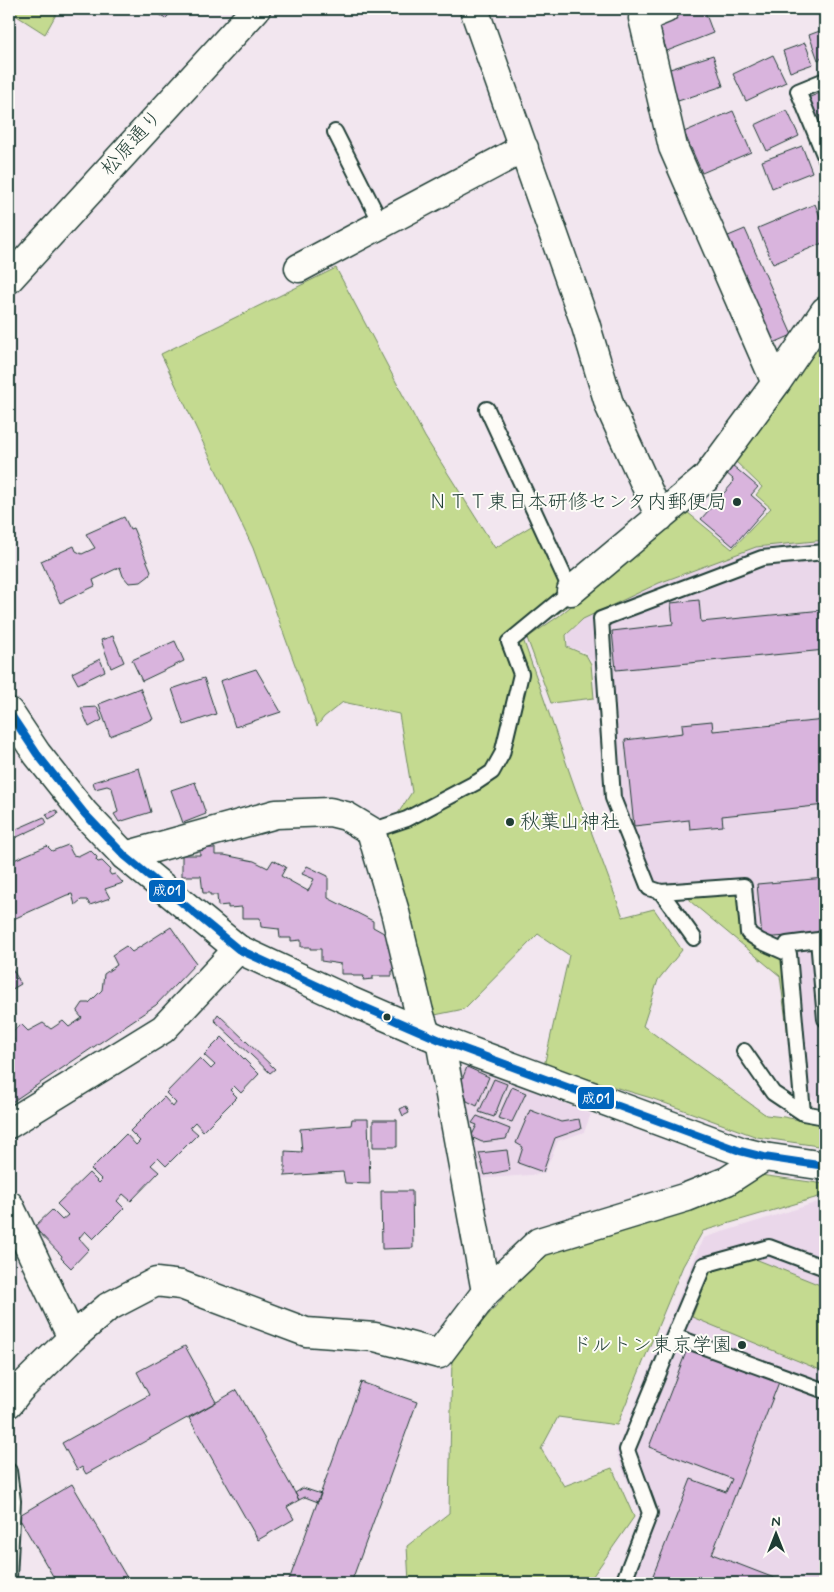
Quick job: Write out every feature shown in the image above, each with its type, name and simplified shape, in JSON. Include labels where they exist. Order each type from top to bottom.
[{"type":"street","name":"松原通り","points":[[9,279],[256,9]]},
{"type":"street","points":[[474,9],[587,328],[610,407],[660,517]]},
{"type":"street","points":[[664,9],[643,18],[673,147],[776,383]]},
{"type":"street","points":[[299,268],[524,148]]},
{"type":"street","points":[[571,591],[706,478],[776,383],[825,311]]},
{"type":"street","points":[[9,712],[37,754],[84,813],[125,856],[238,949],[433,1037],[740,1151],[764,1157],[825,1166]]},
{"type":"street","points":[[125,856],[276,814],[330,812],[346,816],[372,831],[395,912],[419,1012],[433,1037],[486,1292]]},
{"type":"street","points":[[9,1124],[163,1029],[238,949]]},
{"type":"street","points":[[9,1403],[19,1390],[72,1338],[108,1307],[156,1282],[180,1285],[306,1332],[375,1337],[439,1354],[486,1292],[539,1242],[687,1197],[727,1181],[764,1157]]},
{"type":"street","points":[[9,1205],[72,1338]]},
{"type":"lane","points":[[825,80],[798,91],[825,157]]},
{"type":"lane","points":[[335,132],[382,224]]},
{"type":"lane","points":[[372,831],[407,819],[478,782],[492,772],[502,754],[521,674],[509,642],[571,591],[486,409]]},
{"type":"lane","points":[[825,552],[762,558],[601,618],[613,798],[648,888],[661,892],[744,886],[748,933],[760,941],[787,945],[822,940],[825,1019]]},
{"type":"lane","points":[[661,892],[694,938]]},
{"type":"lane","points":[[787,945],[803,1112]]},
{"type":"lane","points":[[744,1051],[773,1093],[803,1112],[825,1117]]},
{"type":"lane","points":[[623,1583],[650,1513],[627,1450],[704,1265],[769,1247],[825,1268]]},
{"type":"lane","points":[[674,1336],[825,1391]]},
{"type":"lane","points":[[9,1471],[13,1501],[9,1578]]},
{"type":"shaded area","points":[[825,540],[825,1106],[807,1094],[795,1074],[782,954],[742,934],[736,894],[645,898],[604,790],[594,664],[585,652],[568,647],[568,634],[583,619],[659,583],[756,547]]},
{"type":"shaded area","points":[[469,1065],[591,1114],[584,1132],[558,1141],[544,1174],[476,1179],[457,1072]]},
{"type":"shaded area","name":"ドルトン東京学園","points":[[825,1200],[825,1583],[613,1583],[641,1516],[616,1452],[703,1238]]},
{"type":"green space","points":[[9,9],[59,9],[45,34],[9,11]]},
{"type":"green space","points":[[336,268],[425,437],[495,548],[538,522],[578,599],[523,639],[575,788],[623,917],[654,909],[682,950],[658,980],[643,1026],[766,1115],[825,1125],[825,1147],[757,1137],[651,1098],[544,1066],[569,955],[538,934],[464,1009],[430,1016],[382,838],[412,792],[399,714],[343,702],[324,717],[317,726],[253,548],[161,354]]},
{"type":"green space","points":[[825,322],[825,540],[756,547],[659,583],[583,619],[566,635],[567,647],[586,655],[591,664],[594,698],[551,703],[527,638],[559,616],[687,512],[732,549],[771,508],[756,495],[762,487],[733,459]]},
{"type":"green space","points":[[736,894],[742,934],[782,954],[795,1074],[793,1074],[780,976],[691,902],[689,897]]},
{"type":"green space","points":[[760,1175],[825,1184],[825,1195],[703,1231],[683,1266],[617,1425],[558,1417],[541,1449],[564,1486],[612,1468],[634,1517],[588,1583],[409,1583],[407,1546],[449,1513],[452,1357],[546,1248]]},
{"type":"green space","points":[[753,1258],[825,1287],[825,1372],[692,1317],[710,1272],[714,1268]]},
{"type":"building","points":[[154,9],[175,9],[165,19]]},
{"type":"building","points":[[688,9],[704,9],[713,33],[667,51],[656,21]]},
{"type":"building","points":[[825,29],[825,57],[818,60],[809,35]]},
{"type":"building","points":[[805,43],[813,64],[790,72],[783,51]]},
{"type":"building","points":[[713,55],[723,86],[678,101],[667,70]]},
{"type":"building","points":[[773,55],[786,82],[746,101],[733,74]]},
{"type":"building","points":[[825,91],[825,120],[815,124],[805,99]]},
{"type":"building","points":[[787,110],[799,136],[767,151],[755,125]]},
{"type":"building","points":[[733,111],[751,152],[702,173],[684,132]]},
{"type":"building","points":[[802,146],[812,172],[772,188],[762,161]]},
{"type":"building","points":[[825,191],[825,211],[818,194]]},
{"type":"building","points":[[815,204],[825,229],[825,242],[773,264],[758,228]]},
{"type":"building","points":[[745,229],[792,335],[769,345],[721,239]]},
{"type":"building","name":"ＮＴＴ東日本研修センタ内郵便局","points":[[732,465],[758,487],[751,495],[766,508],[733,546],[701,519],[732,484],[733,479],[725,472]]},
{"type":"building","points":[[124,517],[130,529],[133,528],[151,571],[149,576],[141,582],[129,583],[123,576],[120,567],[93,580],[95,586],[60,603],[41,561],[74,546],[76,551],[82,554],[95,548],[86,534]]},
{"type":"building","points":[[821,588],[825,588],[825,650],[616,670],[612,631],[673,624],[671,603],[699,600],[701,622],[823,610]]},
{"type":"building","points":[[113,636],[124,662],[111,668],[101,640]]},
{"type":"building","points":[[175,641],[184,661],[142,681],[132,660]]},
{"type":"building","points":[[100,659],[105,671],[78,684],[72,673]]},
{"type":"building","points":[[256,669],[281,712],[235,727],[220,681]]},
{"type":"building","points":[[204,678],[216,714],[184,725],[172,689]]},
{"type":"building","points":[[140,688],[153,719],[110,736],[99,704]]},
{"type":"building","points":[[97,707],[102,720],[89,727],[81,708]]},
{"type":"building","points":[[825,720],[825,805],[722,816],[723,826],[690,829],[689,820],[634,826],[625,740],[683,733],[682,724],[712,721],[713,731]]},
{"type":"building","points":[[139,768],[151,812],[119,822],[114,814],[118,812],[112,788],[107,786],[95,789],[93,782]]},
{"type":"building","points":[[195,782],[206,814],[183,823],[171,790]]},
{"type":"building","points":[[56,810],[58,814],[49,819],[46,814]]},
{"type":"building","points":[[44,817],[47,823],[15,838],[12,831]]},
{"type":"building","points":[[68,845],[73,855],[78,856],[90,850],[97,857],[96,860],[98,862],[102,861],[110,869],[111,875],[115,874],[123,883],[105,889],[110,898],[90,905],[87,900],[81,900],[75,905],[72,894],[9,921],[9,862],[47,846],[52,851]]},
{"type":"building","points":[[204,848],[215,848],[215,855],[254,861],[268,868],[273,860],[286,867],[281,876],[308,891],[314,879],[302,874],[307,866],[328,876],[328,898],[373,921],[373,927],[391,937],[399,971],[392,971],[392,976],[373,976],[373,979],[363,980],[364,976],[341,974],[341,964],[321,961],[321,949],[301,947],[301,940],[291,941],[291,938],[280,938],[279,929],[261,927],[260,918],[242,918],[242,907],[228,908],[228,905],[218,906],[217,895],[203,893],[201,876],[182,876],[182,855],[200,855],[200,850],[204,850]]},
{"type":"building","points":[[825,878],[825,933],[762,938],[757,884]]},
{"type":"building","points":[[171,927],[196,963],[156,1005],[9,1104],[9,1043],[14,1040],[11,1033],[21,1024],[28,1031],[43,1023],[51,1029],[63,1021],[69,1027],[82,1018],[77,1012],[83,1003],[89,1003],[102,990],[104,974],[117,965],[112,955],[126,946],[132,952]]},
{"type":"building","points":[[9,963],[21,984],[9,991]]},
{"type":"building","points":[[218,1014],[275,1069],[270,1073],[214,1020]]},
{"type":"building","points":[[222,1037],[259,1074],[241,1093],[234,1086],[230,1090],[237,1097],[203,1131],[195,1122],[190,1127],[198,1134],[166,1166],[158,1158],[151,1165],[159,1172],[131,1201],[123,1194],[117,1201],[124,1208],[93,1239],[85,1231],[79,1238],[89,1249],[71,1268],[34,1227],[52,1210],[62,1220],[68,1215],[57,1204],[89,1173],[99,1183],[102,1180],[91,1169],[126,1134],[136,1145],[140,1141],[130,1131],[164,1097],[173,1107],[176,1103],[166,1093],[200,1058],[211,1069],[215,1065],[204,1055]]},
{"type":"building","points":[[467,1067],[489,1077],[477,1106],[467,1101],[461,1082]]},
{"type":"building","points":[[494,1079],[507,1084],[494,1117],[479,1112]]},
{"type":"building","points":[[512,1087],[526,1093],[512,1122],[498,1118]]},
{"type":"building","points":[[406,1106],[409,1113],[403,1116],[400,1109]]},
{"type":"building","points":[[530,1110],[561,1122],[579,1119],[581,1129],[555,1138],[543,1172],[518,1163],[523,1147],[516,1143]]},
{"type":"building","points":[[477,1116],[510,1129],[506,1139],[482,1142],[471,1137],[477,1125],[472,1123]]},
{"type":"building","points":[[352,1119],[368,1119],[370,1184],[345,1183],[343,1172],[285,1176],[285,1151],[302,1152],[300,1129],[351,1125]]},
{"type":"building","points":[[373,1120],[397,1120],[397,1147],[373,1147]]},
{"type":"building","points":[[507,1150],[510,1170],[485,1175],[479,1153]]},
{"type":"building","points":[[381,1191],[412,1191],[413,1248],[382,1249]]},
{"type":"building","points":[[185,1346],[216,1402],[86,1474],[82,1467],[77,1470],[62,1443],[149,1395],[137,1372]]},
{"type":"building","points":[[688,1347],[779,1382],[712,1554],[787,1583],[650,1583],[691,1479],[726,1492],[732,1479],[649,1447]]},
{"type":"building","points":[[361,1382],[417,1402],[351,1583],[288,1583]]},
{"type":"building","points":[[237,1390],[299,1500],[287,1507],[294,1519],[258,1540],[189,1418]]},
{"type":"building","points":[[72,1484],[130,1583],[57,1583],[18,1516]]},
{"type":"building","points":[[303,1488],[321,1494],[318,1502],[305,1497],[299,1500],[295,1493]]},
{"type":"transit line","name":"成01","points":[[9,712],[37,754],[84,813],[125,856],[238,949],[440,1040],[740,1151],[764,1157],[825,1166]]},
{"type":"place","name":"ＮＴＴ東日本研修センタ内郵便局","points":[[737,502]]},
{"type":"place","name":"秋葉山神社","points":[[510,822]]},
{"type":"place","name":"ドルトン東京学園","points":[[742,1345]]}]
